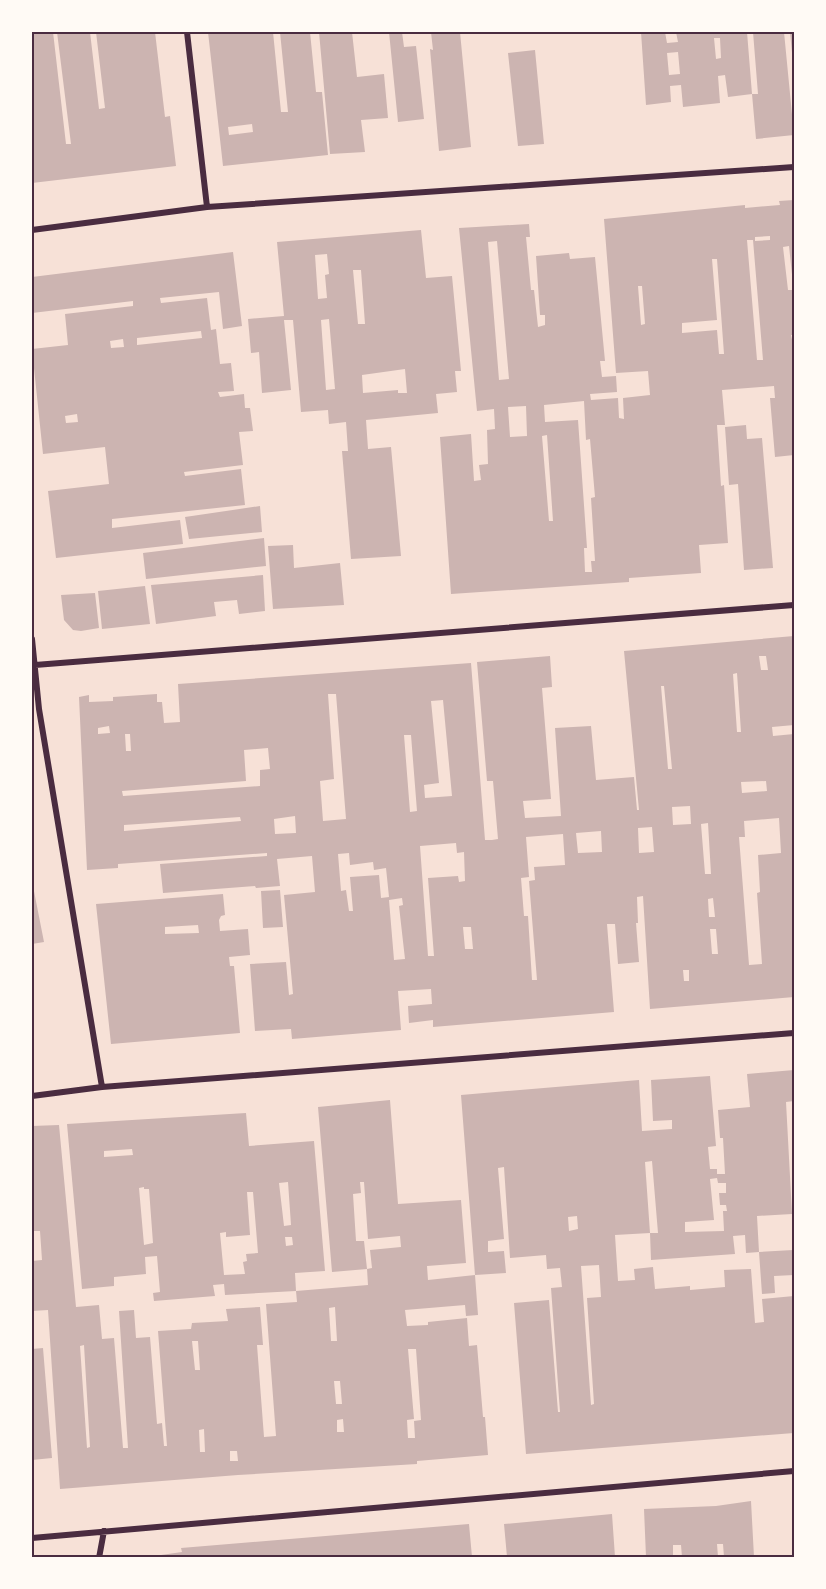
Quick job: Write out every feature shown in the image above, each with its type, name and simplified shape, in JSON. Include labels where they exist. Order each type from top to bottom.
[{"type":"street","points":[[187,32],[207,207]]},
{"type":"street","points":[[32,230],[207,207],[795,167]]},
{"type":"street","points":[[35,665],[795,605]]},
{"type":"street","points":[[32,639],[39,709],[102,1087]]},
{"type":"street","points":[[32,711],[39,709]]},
{"type":"street","points":[[32,1096],[102,1087],[795,1033]]},
{"type":"street","points":[[32,1538],[795,1471]]},
{"type":"street","points":[[99,1557],[104,1532]]},
{"type":"building","points":[[32,32],[53,32],[66,144],[71,144],[57,32],[90,32],[99,109],[105,108],[96,32],[155,32],[165,117],[170,116],[176,166],[32,183]]},
{"type":"building","points":[[208,32],[273,32],[281,112],[288,112],[280,32],[310,32],[316,92],[322,92],[328,155],[223,166]],"holes":[[[252,124],[253,132],[229,135],[228,127]]]},
{"type":"building","points":[[319,32],[352,32],[357,77],[384,74],[388,118],[361,120],[365,152],[330,154]]},
{"type":"building","points":[[389,32],[402,32],[404,47],[416,46],[424,119],[398,122]]},
{"type":"building","points":[[431,32],[460,32],[471,147],[439,151],[430,49],[433,50]]},
{"type":"building","points":[[641,32],[665,32],[667,43],[678,42],[676,32],[747,32],[752,94],[728,97],[725,75],[718,76],[720,103],[683,107],[681,85],[670,86],[671,102],[646,105]],"holes":[[[714,38],[720,38],[721,58],[716,59]],[[678,52],[680,74],[669,75],[667,53]]]},
{"type":"building","points":[[753,32],[784,32],[794,135],[756,139],[752,94],[758,94]]},
{"type":"building","points":[[790,32],[794,32],[794,63],[793,63]]},
{"type":"building","points":[[535,50],[544,144],[518,146],[508,53]]},
{"type":"building","points":[[794,200],[794,284],[789,246],[783,247],[788,290],[794,290],[794,335],[791,335],[794,348],[794,455],[775,457],[770,398],[775,398],[774,386],[722,390],[725,425],[717,425],[728,543],[699,545],[701,573],[629,578],[629,582],[451,594],[440,437],[471,434],[474,481],[481,480],[479,465],[488,464],[487,430],[495,429],[494,409],[477,411],[459,228],[529,224],[530,237],[526,237],[531,290],[534,290],[538,327],[545,325],[545,315],[540,315],[536,256],[569,253],[570,259],[595,257],[605,361],[600,361],[602,377],[616,376],[617,392],[590,394],[591,400],[618,398],[619,418],[624,419],[623,398],[650,395],[648,371],[616,373],[604,219],[745,205],[745,208],[780,205],[779,201]],"holes":[[[770,236],[770,240],[755,241],[755,237]],[[747,240],[753,240],[763,360],[757,360]],[[497,241],[509,379],[499,380],[488,242]],[[712,259],[717,259],[724,354],[719,354],[717,330],[682,333],[682,323],[717,320]],[[638,286],[642,286],[645,324],[641,325]],[[584,401],[586,440],[590,439],[595,497],[591,498],[595,561],[591,561],[592,572],[585,572],[584,548],[587,548],[578,420],[545,422],[544,405]],[[526,406],[527,436],[510,437],[508,407]],[[547,435],[553,521],[549,521],[542,436]]]},
{"type":"building","points":[[421,230],[426,278],[452,276],[461,371],[455,371],[457,392],[436,394],[438,413],[366,420],[368,449],[391,447],[401,556],[351,559],[342,451],[348,451],[346,422],[329,424],[328,410],[301,412],[293,320],[284,320],[291,390],[262,393],[259,352],[251,353],[248,319],[284,316],[277,242]],"holes":[[[327,254],[329,274],[325,275],[327,298],[318,299],[315,255]],[[353,270],[361,270],[365,324],[358,324]],[[329,319],[335,389],[326,390],[321,320]],[[405,369],[407,393],[398,393],[398,390],[363,393],[362,375]]]},
{"type":"building","points":[[233,252],[242,326],[223,329],[219,292],[160,298],[161,303],[207,298],[211,330],[216,329],[220,364],[231,363],[234,391],[218,392],[220,397],[244,394],[245,408],[250,408],[253,431],[239,432],[243,465],[184,472],[185,476],[241,469],[245,505],[112,519],[112,528],[180,520],[183,544],[56,558],[48,491],[109,484],[105,447],[43,454],[32,349],[68,345],[65,314],[133,306],[133,301],[32,313],[32,277]],"holes":[[[201,331],[202,338],[137,345],[137,338]],[[123,339],[124,347],[111,348],[110,341]],[[77,414],[78,422],[66,423],[65,416]]]},
{"type":"building","points":[[746,425],[747,439],[762,438],[773,568],[744,570],[738,484],[729,485],[725,427]]},
{"type":"building","points":[[260,506],[262,532],[189,539],[185,517]]},
{"type":"building","points":[[264,538],[266,566],[146,579],[143,553]]},
{"type":"building","points":[[293,545],[294,568],[340,563],[344,605],[273,609],[268,546]]},
{"type":"building","points":[[263,575],[265,611],[239,614],[237,600],[214,602],[216,616],[156,624],[151,585]]},
{"type":"building","points":[[145,586],[150,624],[102,629],[98,591]]},
{"type":"building","points":[[95,593],[99,628],[73,630],[64,620],[61,595]]},
{"type":"building","points":[[794,636],[794,725],[772,727],[773,736],[794,734],[794,997],[650,1009],[643,896],[637,897],[639,962],[618,964],[615,924],[607,924],[614,1012],[433,1027],[433,1020],[409,1023],[408,1006],[432,1004],[431,989],[398,991],[401,1030],[292,1039],[291,1029],[255,1031],[250,964],[286,962],[289,995],[293,994],[284,895],[315,892],[312,856],[277,859],[280,886],[256,888],[255,886],[163,893],[160,864],[267,856],[267,853],[118,864],[118,868],[87,870],[79,697],[89,695],[89,702],[113,701],[113,697],[157,694],[157,702],[162,702],[164,723],[180,722],[178,684],[471,663],[485,840],[492,840],[498,839],[493,781],[487,781],[477,662],[550,656],[552,687],[542,688],[551,799],[523,801],[525,818],[561,816],[555,728],[591,726],[596,780],[634,777],[637,810],[639,810],[624,651]],"holes":[[[759,656],[766,656],[768,670],[761,670]],[[737,673],[741,732],[737,732],[733,674]],[[661,686],[664,686],[672,769],[668,769]],[[328,694],[336,694],[346,819],[323,821],[320,781],[334,779]],[[443,700],[452,796],[425,798],[424,785],[439,783],[431,701]],[[109,726],[110,733],[98,734],[98,728]],[[125,734],[130,734],[131,751],[126,751]],[[404,735],[411,735],[417,811],[410,812]],[[268,748],[270,769],[260,770],[260,786],[123,796],[122,791],[246,781],[244,750]],[[766,781],[767,791],[742,793],[741,782]],[[690,806],[691,824],[673,825],[672,807]],[[295,816],[296,833],[275,834],[274,819]],[[240,817],[241,821],[124,831],[124,825]],[[779,818],[781,853],[758,855],[760,892],[757,893],[762,964],[749,965],[739,837],[745,837],[744,821]],[[708,823],[711,874],[705,874],[701,824]],[[652,827],[654,852],[639,853],[638,828]],[[601,831],[602,852],[578,853],[576,833]],[[563,834],[565,865],[534,867],[535,880],[529,881],[537,980],[532,980],[528,916],[524,916],[521,878],[529,877],[526,837]],[[456,843],[457,853],[464,852],[465,881],[459,882],[458,876],[428,878],[434,956],[428,956],[420,846]],[[349,853],[350,865],[373,862],[374,870],[386,868],[389,897],[381,898],[379,875],[350,877],[353,911],[349,911],[346,890],[341,891],[338,854]],[[402,898],[403,905],[399,906],[405,959],[394,960],[389,900]],[[713,898],[715,917],[709,917],[708,899]],[[463,927],[471,927],[473,949],[465,949]],[[710,929],[716,929],[718,954],[712,954]],[[683,970],[689,970],[689,981],[684,981]]]},
{"type":"building","points":[[32,887],[44,942],[32,944]]},
{"type":"building","points":[[280,890],[283,927],[263,928],[261,891]]},
{"type":"building","points":[[223,894],[225,915],[219,920],[220,931],[248,929],[250,955],[229,957],[230,966],[234,966],[240,1033],[111,1044],[96,904]],"holes":[[[198,925],[199,933],[165,934],[165,927]]]},
{"type":"building","points":[[794,1070],[794,1101],[786,1102],[792,1214],[757,1216],[759,1252],[746,1253],[745,1235],[733,1236],[735,1254],[651,1260],[650,1233],[615,1235],[618,1281],[635,1280],[634,1269],[653,1267],[655,1289],[690,1286],[690,1290],[725,1287],[724,1270],[751,1269],[755,1323],[764,1322],[762,1299],[794,1296],[794,1433],[526,1454],[514,1303],[549,1300],[558,1412],[560,1412],[551,1288],[562,1287],[560,1268],[547,1269],[546,1255],[510,1258],[504,1167],[498,1168],[504,1239],[488,1241],[488,1252],[504,1251],[506,1273],[475,1275],[461,1095],[639,1080],[642,1131],[672,1129],[672,1120],[653,1121],[651,1080],[710,1076],[716,1146],[708,1147],[710,1169],[717,1169],[717,1174],[725,1174],[723,1138],[720,1138],[718,1110],[750,1107],[747,1074]],"holes":[[[652,1161],[658,1233],[650,1233],[645,1162]],[[717,1178],[718,1183],[726,1183],[726,1193],[719,1193],[720,1205],[726,1205],[727,1211],[723,1211],[724,1231],[685,1232],[685,1222],[714,1220],[710,1179]],[[577,1216],[578,1229],[569,1231],[568,1217]],[[599,1265],[601,1297],[587,1298],[594,1404],[591,1405],[581,1266]]]},
{"type":"building","points":[[390,1100],[398,1204],[461,1200],[466,1263],[427,1266],[428,1280],[475,1275],[478,1315],[466,1316],[465,1305],[405,1310],[407,1326],[467,1318],[469,1346],[477,1345],[488,1455],[417,1461],[417,1464],[60,1489],[48,1310],[32,1311],[32,1261],[42,1260],[40,1231],[32,1231],[32,1126],[59,1125],[76,1307],[99,1305],[102,1339],[114,1338],[123,1448],[128,1448],[119,1311],[134,1310],[136,1338],[150,1337],[157,1424],[162,1423],[164,1446],[167,1446],[158,1331],[191,1329],[192,1323],[228,1321],[226,1309],[260,1307],[263,1345],[257,1345],[264,1437],[276,1436],[266,1304],[297,1302],[296,1291],[368,1285],[367,1269],[332,1272],[318,1107]],"holes":[[[360,1182],[364,1182],[368,1239],[400,1236],[401,1247],[370,1250],[372,1268],[367,1269],[364,1241],[356,1241],[353,1194],[361,1193]],[[335,1307],[337,1341],[331,1341],[329,1308]],[[192,1341],[198,1341],[200,1370],[195,1370]],[[84,1345],[90,1447],[87,1448],[80,1346]],[[408,1349],[416,1349],[421,1420],[414,1421],[415,1438],[408,1438],[407,1420],[414,1419]],[[334,1381],[340,1381],[342,1404],[336,1404]],[[343,1419],[344,1432],[337,1432],[337,1420]],[[204,1429],[205,1452],[200,1452],[199,1430]],[[230,1451],[237,1451],[238,1461],[230,1461]]]},
{"type":"building","points":[[246,1113],[249,1146],[314,1141],[325,1271],[295,1273],[296,1291],[225,1295],[224,1284],[213,1285],[215,1296],[154,1301],[153,1293],[160,1292],[157,1256],[145,1257],[146,1274],[114,1277],[114,1286],[82,1289],[67,1124]],"holes":[[[132,1149],[133,1155],[104,1157],[104,1151]],[[288,1182],[291,1225],[284,1226],[279,1183]],[[139,1188],[149,1189],[153,1243],[144,1245]],[[247,1192],[253,1192],[258,1253],[246,1254],[247,1261],[243,1262],[245,1274],[224,1275],[220,1233],[226,1232],[226,1237],[250,1235]],[[285,1237],[292,1237],[293,1245],[286,1246]]]},
{"type":"building","points":[[793,1250],[794,1275],[774,1276],[775,1293],[762,1294],[759,1252]]},
{"type":"building","points":[[43,1348],[52,1458],[32,1460],[32,1349]]},
{"type":"building","points":[[751,1501],[754,1557],[724,1557],[723,1544],[717,1544],[718,1557],[682,1557],[681,1545],[673,1545],[673,1557],[646,1557],[644,1509],[716,1506]]},
{"type":"building","points":[[612,1514],[615,1557],[507,1557],[504,1524]]},
{"type":"building","points":[[469,1524],[472,1557],[147,1557],[182,1552],[181,1548]]}]
